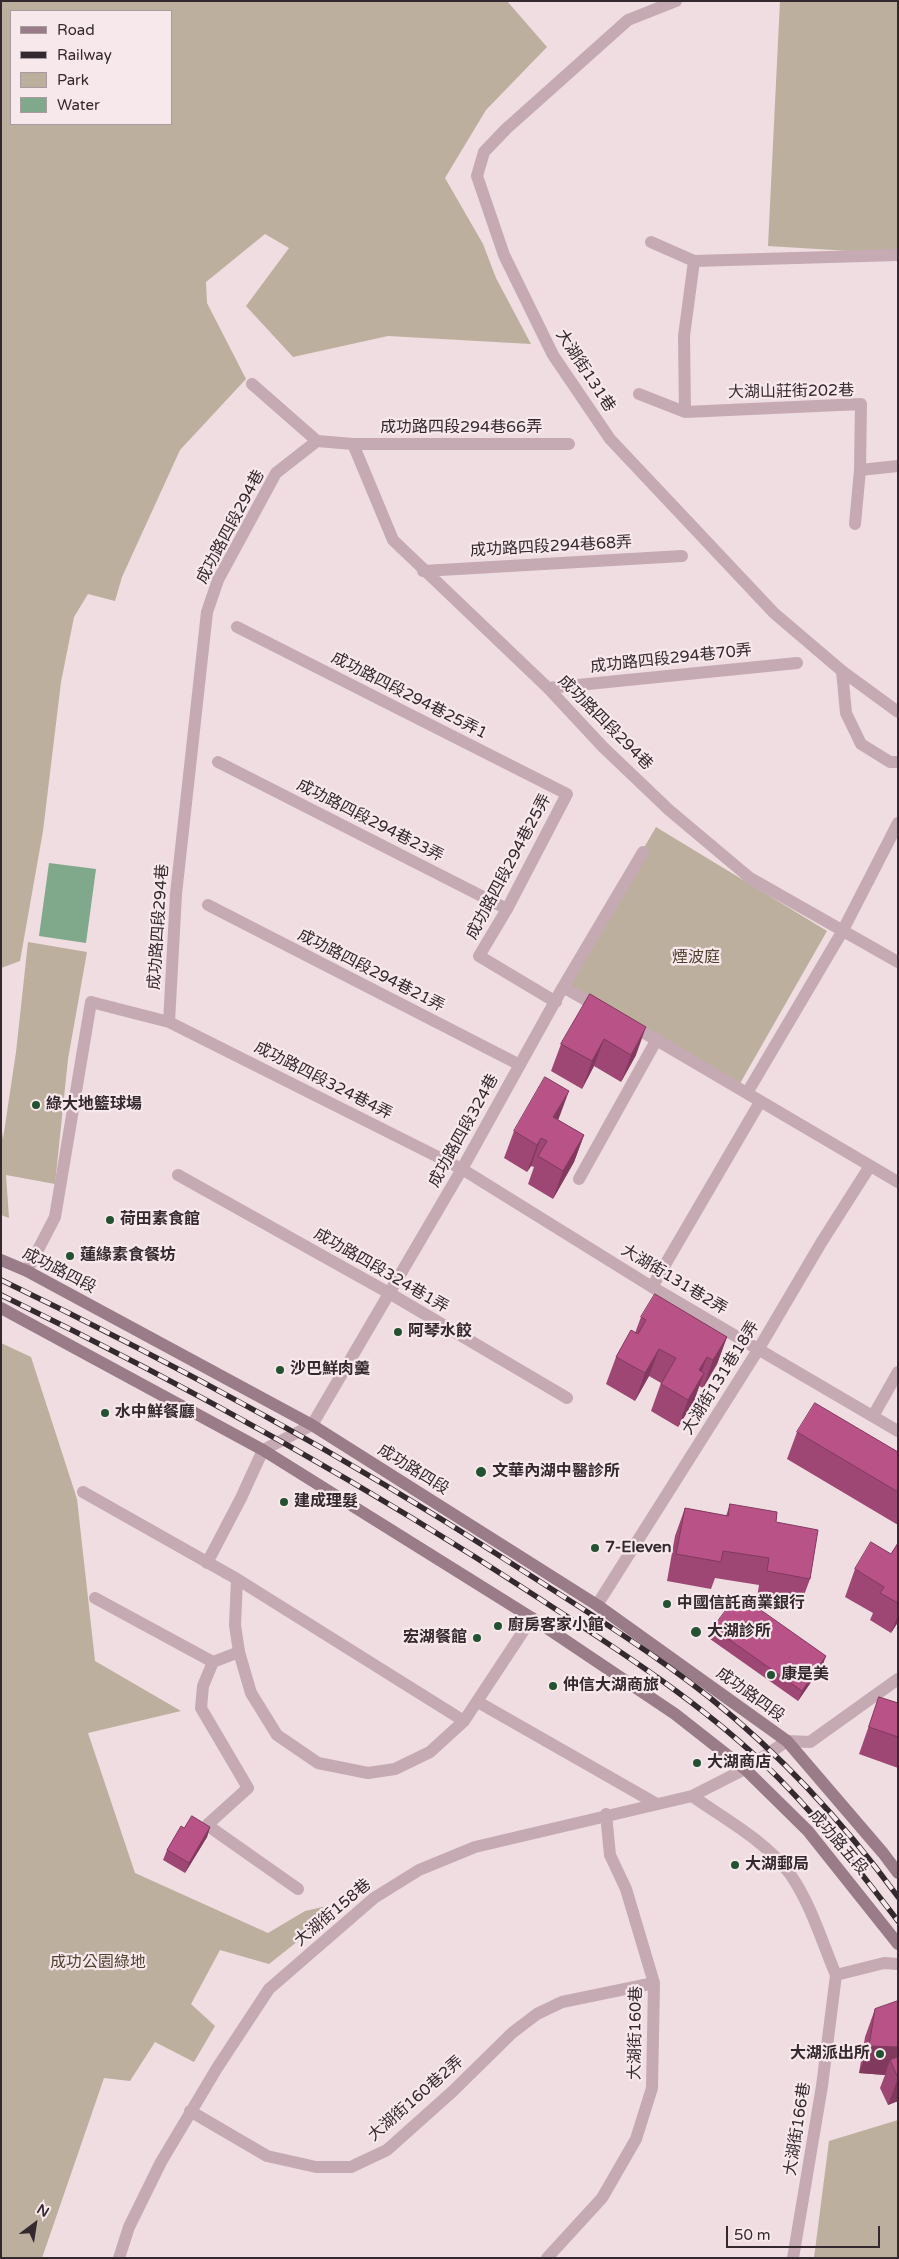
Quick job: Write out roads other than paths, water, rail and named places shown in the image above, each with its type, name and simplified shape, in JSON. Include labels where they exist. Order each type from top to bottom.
[{"type":"main road","name":"成功路四段","points":[[1,1260],[27,1272],[312,1425],[597,1606],[787,1741]]},
{"type":"main road","points":[[1,1308],[263,1450],[532,1618],[675,1714],[746,1769]]},
{"type":"main road","name":"成功路五段","points":[[787,1741],[898,1873]]},
{"type":"main road","name":"成功路五段","points":[[746,1769],[808,1830],[898,1944]]},
{"type":"street","name":"大湖街131巷","points":[[676,1],[628,20],[506,129],[484,152],[477,176],[504,255],[553,355],[610,439],[774,614],[842,671],[898,712]]},
{"type":"street","points":[[651,242],[694,261],[898,255]]},
{"type":"street","points":[[685,412],[684,336],[694,261]]},
{"type":"street","points":[[252,384],[317,441],[353,444]]},
{"type":"street","name":"大湖山莊街202巷","points":[[639,394],[685,412],[861,404],[860,470],[856,524]]},
{"type":"street","name":"成功路四段294巷","points":[[170,1022],[176,894],[207,612],[218,580],[276,473],[317,441]]},
{"type":"street","name":"成功路四段294巷","points":[[353,444],[393,540],[423,571],[548,688],[603,747],[669,810],[750,878],[842,932],[898,962]]},
{"type":"street","name":"成功路四段294巷66弄","points":[[353,444],[569,444]]},
{"type":"street","points":[[860,470],[898,466]]},
{"type":"street","name":"成功路四段294巷68弄","points":[[423,571],[682,556]]},
{"type":"street","name":"成功路四段294巷25弄1","points":[[237,627],[567,794]]},
{"type":"street","name":"成功路四段294巷70弄","points":[[548,688],[797,663]]},
{"type":"street","points":[[842,671],[846,713],[861,744],[890,762],[898,762]]},
{"type":"street","name":"成功路四段294巷23弄","points":[[218,762],[507,909]]},
{"type":"street","name":"成功路四段294巷25弄","points":[[556,1002],[479,956],[507,909],[567,794]]},
{"type":"street","points":[[747,1093],[842,932],[898,823]]},
{"type":"street","name":"成功路四段324巷","points":[[312,1425],[462,1170],[563,988],[643,852]]},
{"type":"street","name":"成功路四段294巷21弄","points":[[208,906],[520,1065]]},
{"type":"street","points":[[563,988],[656,1039],[898,1182]]},
{"type":"street","points":[[27,1272],[55,1217],[91,1002],[170,1022]]},
{"type":"street","name":"成功路四段324巷4弄","points":[[170,1022],[462,1170]]},
{"type":"street","points":[[579,1179],[656,1039]]},
{"type":"street","points":[[652,1287],[760,1102]]},
{"type":"street","name":"大湖街131巷18弄","points":[[597,1606],[758,1350],[821,1243],[870,1166]]},
{"type":"street","name":"大湖街131巷2弄","points":[[462,1170],[652,1287],[898,1431]]},
{"type":"street","name":"成功路四段324巷1弄","points":[[178,1175],[389,1293],[567,1398]]},
{"type":"street","points":[[873,1416],[898,1372]]},
{"type":"street","points":[[206,1563],[241,1498],[263,1450],[312,1425]]},
{"type":"street","points":[[83,1492],[237,1579],[464,1721]]},
{"type":"street","points":[[237,1579],[235,1625],[239,1652],[250,1693],[277,1735],[318,1763],[368,1773],[396,1769],[430,1752],[464,1721],[532,1618]]},
{"type":"street","points":[[95,1598],[213,1662]]},
{"type":"street","points":[[239,1652],[213,1662],[204,1686],[201,1708],[248,1788],[207,1825],[298,1889]]},
{"type":"street","points":[[746,1769],[787,1741],[810,1742],[898,1679]]},
{"type":"street","points":[[478,1702],[655,1803]]},
{"type":"street","name":"大湖街158巷","points":[[119,2258],[129,2227],[161,2162],[190,2111],[269,1989],[374,1898],[419,1870],[475,1847],[606,1814],[692,1796],[746,1769]]},
{"type":"street","points":[[692,1796],[759,1843],[789,1874],[808,1907],[836,1975],[884,1963],[898,1964]]},
{"type":"street","name":"大湖街160巷","points":[[547,2258],[602,2198],[636,2139],[652,2088],[654,1983],[626,1889],[610,1855],[606,1814]]},
{"type":"street","name":"大湖街166巷","points":[[793,2258],[822,2086],[836,1975]]},
{"type":"street","name":"大湖街160巷2弄","points":[[190,2111],[267,2156],[316,2168],[351,2167],[387,2150],[453,2091],[512,2033],[537,2014],[562,2002],[654,1983]]},
{"type":"water","points":[[49,863],[96,869],[86,943],[39,936]]},
{"type":"railway","points":[[1,1280],[130,1344],[319,1446],[381,1482],[634,1642],[736,1719],[786,1766],[833,1816],[898,1897]]},
{"type":"railway","points":[[1,1295],[139,1364],[274,1437],[472,1555],[653,1674],[735,1738],[780,1779],[832,1838],[898,1921]]},
{"type":"place","name":"綠大地籃球場","points":[[36,1105]]},
{"type":"place","name":"荷田素食館","points":[[110,1220]]},
{"type":"place","name":"蓮緣素食餐坊","points":[[70,1256]]},
{"type":"place","name":"阿琴水餃","points":[[398,1332]]},
{"type":"place","name":"沙巴鮮肉羹","points":[[280,1370]]},
{"type":"place","name":"水中鮮餐廳","points":[[105,1413]]},
{"type":"place","name":"文華內湖中醫診所","points":[[481,1472]]},
{"type":"place","name":"建成理髮","points":[[284,1502]]},
{"type":"place","name":"7-Eleven","points":[[595,1548]]},
{"type":"place","name":"中國信託商業銀行","points":[[667,1604]]},
{"type":"place","name":"廚房客家小館","points":[[498,1626]]},
{"type":"place","name":"大湖診所","points":[[696,1632]]},
{"type":"place","name":"宏湖餐館","points":[[477,1638]]},
{"type":"place","name":"康是美","points":[[771,1675]]},
{"type":"place","name":"仲信大湖商旅","points":[[553,1686]]},
{"type":"place","name":"大湖商店","points":[[697,1763]]},
{"type":"place","name":"大湖郵局","points":[[735,1865]]},
{"type":"place","name":"大湖派出所","points":[[880,2054]]},
{"type":"park label","name":"煙波庭","points":[[696,958]]},
{"type":"park label","name":"成功公園綠地","points":[[98,1963]]}]
